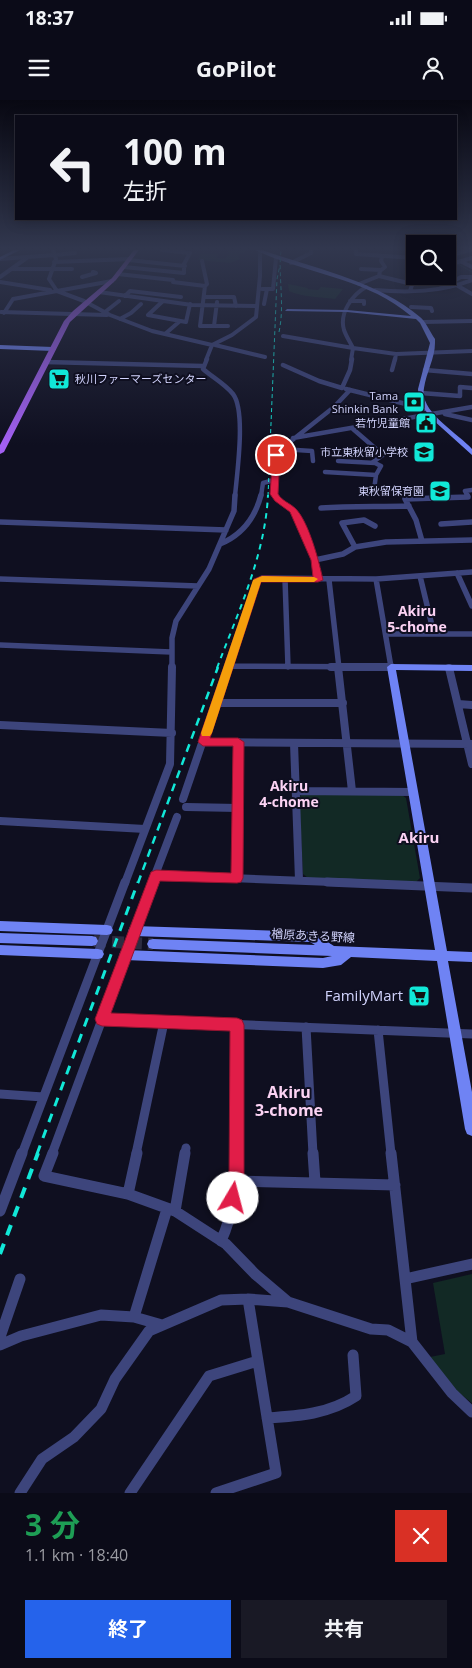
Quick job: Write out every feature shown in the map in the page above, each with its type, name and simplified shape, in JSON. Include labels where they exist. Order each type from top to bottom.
[{"type":"main road","points":[[0,452],[71,315]]},
{"type":"main road","points":[[402,315],[416,316],[423,322],[432,339],[420,393],[422,403],[472,453]]},
{"type":"main road","points":[[0,347],[53,349]]},
{"type":"main road","points":[[472,668],[392,667],[472,1129]]},
{"type":"main road","points":[[0,926],[107,930]]},
{"type":"main road","points":[[134,930],[312,937],[332,950]]},
{"type":"main road","points":[[0,938],[92,941]]},
{"type":"main road","name":"楢原あきる野線","points":[[153,944],[472,957]]},
{"type":"main road","points":[[0,950],[98,954]]},
{"type":"main road","points":[[125,954],[323,963],[337,961],[349,952]]},
{"type":"street","points":[[110,315],[165,334],[265,357]]},
{"type":"street","points":[[120,319],[127,315]]},
{"type":"street","points":[[148,315],[186,322],[188,315]]},
{"type":"street","points":[[202,315],[200,326],[228,326]]},
{"type":"street","points":[[214,326],[215,315]]},
{"type":"street","points":[[0,1211],[170,764],[174,627],[209,569],[234,512],[240,424],[238,407],[232,394],[221,383],[206,373],[203,366],[213,345],[255,318],[255,315]]},
{"type":"street","points":[[342,388],[350,370],[353,348],[344,329],[342,318],[344,315]]},
{"type":"street","points":[[165,334],[180,321]]},
{"type":"street","points":[[423,322],[472,321]]},
{"type":"street","points":[[283,336],[333,346],[396,354],[472,352]]},
{"type":"street","points":[[392,370],[396,354]]},
{"type":"street","points":[[46,362],[203,366]]},
{"type":"street","points":[[283,365],[318,381],[426,409]]},
{"type":"street","points":[[425,370],[472,374]]},
{"type":"street","points":[[420,393],[460,396],[460,387],[472,388]]},
{"type":"street","points":[[318,580],[315,560],[293,510],[278,500],[274,494],[276,455],[293,436],[332,410],[350,390]]},
{"type":"street","points":[[293,438],[472,407]]},
{"type":"street","points":[[440,412],[472,420]]},
{"type":"street","points":[[353,429],[383,455],[373,462],[375,463]]},
{"type":"street","points":[[281,449],[312,451],[313,461]]},
{"type":"street","points":[[338,461],[375,463],[382,466],[376,475],[374,490]]},
{"type":"street","points":[[325,472],[376,475]]},
{"type":"street","points":[[220,544],[230,542],[239,534],[252,517],[262,496],[263,483],[274,480]]},
{"type":"street","points":[[422,541],[416,520],[405,499],[468,497],[464,491],[472,490]]},
{"type":"street","points":[[321,508],[361,504],[370,507],[409,506]]},
{"type":"street","points":[[355,547],[342,523],[364,520],[371,521],[375,526]]},
{"type":"street","points":[[0,522],[226,530]]},
{"type":"street","points":[[442,524],[472,522]]},
{"type":"street","points":[[315,560],[343,554],[355,547],[398,541],[472,540]]},
{"type":"street","points":[[238,808],[184,803],[227,666],[258,580],[262,578],[318,580],[376,579],[472,572]]},
{"type":"street","points":[[457,573],[472,606]]},
{"type":"street","points":[[420,576],[434,634]]},
{"type":"street","points":[[0,579],[198,586]]},
{"type":"street","points":[[285,579],[288,667]]},
{"type":"street","points":[[227,666],[392,667],[376,579]]},
{"type":"street","points":[[329,580],[352,791]]},
{"type":"street","points":[[386,634],[472,634]]},
{"type":"street","points":[[0,645],[172,652]]},
{"type":"street","points":[[449,668],[470,744],[472,764]]},
{"type":"street","points":[[216,703],[343,704]]},
{"type":"street","points":[[458,704],[472,704]]},
{"type":"street","points":[[0,725],[172,733]]},
{"type":"street","points":[[203,742],[470,744]]},
{"type":"street","points":[[237,878],[238,742]]},
{"type":"street","points":[[294,743],[299,880]]},
{"type":"street","points":[[296,791],[413,792]]},
{"type":"street","points":[[177,817],[44,1176],[128,1194],[171,1210],[221,1240],[255,1274],[288,1302]]},
{"type":"street","points":[[0,821],[145,829]]},
{"type":"street","points":[[156,876],[472,888]]},
{"type":"street","points":[[102,1019],[472,1034]]},
{"type":"street","points":[[128,1194],[164,1022]]},
{"type":"street","points":[[221,1240],[226,1233],[236,1181],[237,1025]]},
{"type":"street","points":[[306,1028],[315,1182]]},
{"type":"street","points":[[378,1030],[412,1342]]},
{"type":"street","points":[[0,1094],[44,1097]]},
{"type":"street","points":[[134,1317],[171,1210],[186,1148]]},
{"type":"street","points":[[236,1181],[395,1185]]},
{"type":"street","points":[[405,1279],[472,1264]]},
{"type":"street","points":[[0,1338],[20,1279]]},
{"type":"street","points":[[216,1493],[276,1473],[248,1299]]},
{"type":"street","points":[[20,1493],[42,1459],[74,1438],[101,1409],[115,1379],[149,1331],[221,1300],[248,1299],[288,1302],[317,1313],[362,1326],[388,1330],[412,1342],[452,1393],[472,1412]]},
{"type":"street","points":[[0,1345],[21,1336],[101,1315],[134,1317],[162,1325]]},
{"type":"street","points":[[267,1418],[306,1416],[326,1411],[351,1400],[356,1396],[352,1355]]},
{"type":"street","points":[[130,1493],[209,1376],[258,1361]]},
{"type":"green space","points":[[303,794],[402,795],[406,798],[420,878],[416,882],[308,878],[303,874],[299,797]]},
{"type":"green space","points":[[472,1274],[472,1403],[457,1391],[430,1357],[445,1354],[433,1283]]},
{"type":"tunnel","points":[[94,941],[153,944]]},
{"type":"railway","points":[[268,496],[276,315]]},
{"type":"railway","points":[[279,332],[281,315]]},
{"type":"railway","points":[[217,668],[242,605],[256,562],[266,518],[268,495]]},
{"type":"railway","points":[[138,883],[218,667]]},
{"type":"railway","points":[[37,1154],[138,882]]},
{"type":"railway","points":[[0,1254],[38,1153]]},
{"type":"slow traffic","points":[[206,733],[227,666],[258,580],[262,578],[314,579]]},
{"type":"place","name":"秋川ファーマーズセンター","points":[[59,379]]},
{"type":"place","name":"Tama Shinkin Bank","points":[[414,402]]},
{"type":"place","name":"若竹児童館","points":[[426,423]]},
{"type":"place","name":"市立東秋留小学校","points":[[424,452]]},
{"type":"place","name":"東秋留保育園","points":[[440,491]]},
{"type":"place","name":"FamilyMart","points":[[419,996]]},
{"type":"district","name":"Akiru 5-chome","points":[[417,620]]},
{"type":"district","name":"Akiru 4-chome","points":[[289,794]]},
{"type":"district","name":"Akiru","points":[[419,838]]},
{"type":"district","name":"Akiru 3-chome","points":[[289,1101]]},
{"type":"route","points":[[233,1198],[236,1181],[237,1025],[102,1019],[134,930],[156,876],[237,878],[238,742],[203,742],[227,666],[258,580],[262,578],[318,580],[315,560],[293,510],[278,500],[274,494],[276,455]]}]
